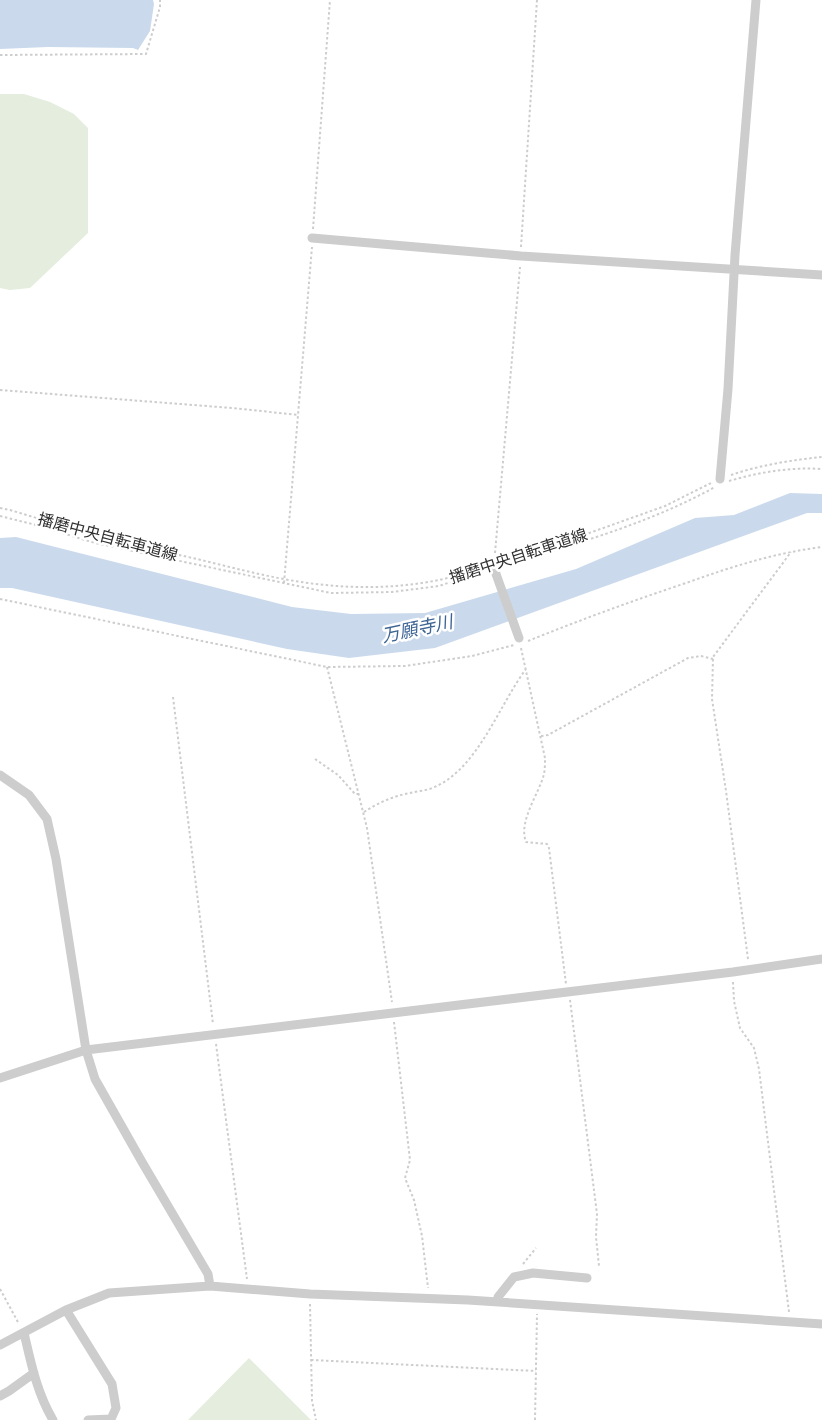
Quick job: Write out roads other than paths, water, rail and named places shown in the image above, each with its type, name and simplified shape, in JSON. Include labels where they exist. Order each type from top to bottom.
[{"type":"street","points":[[722,482],[734,269],[756,0]]},
{"type":"street","points":[[312,238],[521,256],[822,276]]},
{"type":"street","points":[[495,568],[520,641]]},
{"type":"street","points":[[0,775],[29,795],[47,819],[56,859],[86,1050],[96,1079],[208,1274],[210,1286]]},
{"type":"street","points":[[0,1078],[86,1050],[733,972],[822,959]]},
{"type":"street","points":[[498,1302],[498,1297],[514,1277],[533,1273],[587,1278]]},
{"type":"street","points":[[0,1345],[66,1310],[109,1293],[210,1286],[310,1294],[498,1302],[822,1324]]},
{"type":"street","points":[[66,1310],[107,1374],[115,1396],[116,1408],[111,1419],[88,1420]]},
{"type":"street","points":[[24,1333],[43,1402],[53,1420]]},
{"type":"street","points":[[0,1396],[34,1373]]},
{"type":"water","points":[[0,0],[153,0],[154,4],[150,31],[138,50],[133,48],[48,47],[0,49]]},
{"type":"water","name":"万願寺川","points":[[790,493],[822,494],[822,513],[807,513],[435,648],[349,658],[287,649],[12,588],[0,588],[0,538],[16,537],[292,607],[351,614],[425,613],[576,569],[695,518],[734,515]]}]
